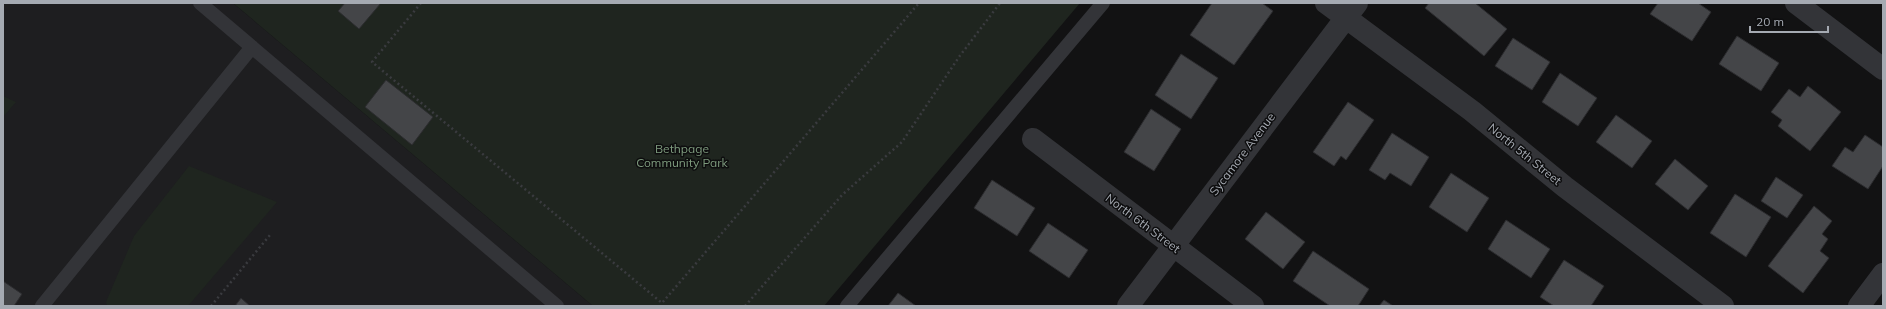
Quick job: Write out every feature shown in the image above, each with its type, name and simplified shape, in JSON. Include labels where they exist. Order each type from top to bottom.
[{"type":"street","name":"North 5th Street","points":[[1326,3],[1351,10],[1565,186],[1723,306]]},
{"type":"street","points":[[1796,3],[1883,69]]},
{"type":"street","name":"Sycamore Avenue","points":[[1128,306],[1351,10]]},
{"type":"street","name":"North 6th Street","points":[[1033,139],[1253,306]]},
{"type":"street","points":[[1859,306],[1883,274]]},
{"type":"lane","points":[[200,3],[557,306]]},
{"type":"lane","points":[[847,306],[1103,3]]},
{"type":"lane","points":[[42,306],[252,47]]},
{"type":"path","points":[[421,3],[372,62],[662,303],[918,3]]},
{"type":"path","points":[[745,306],[842,195],[902,142],[959,57],[1000,3]]},
{"type":"path","points":[[211,306],[270,235]]},
{"type":"shaded area","points":[[3,3],[233,3],[593,306],[3,306]]},
{"type":"green space","name":"Bethpage Community Park","points":[[233,3],[1080,3],[824,306],[593,306]]},
{"type":"green space","points":[[3,96],[16,102],[3,117]]},
{"type":"green space","points":[[189,166],[277,202],[188,306],[107,306],[106,302],[134,236]]},
{"type":"building","points":[[345,3],[381,3],[359,29],[338,11]]},
{"type":"building","points":[[1212,3],[1262,3],[1273,11],[1234,65],[1190,35]]},
{"type":"building","points":[[1429,3],[1475,3],[1507,29],[1484,56],[1425,8]]},
{"type":"building","points":[[1658,3],[1698,3],[1711,12],[1692,41],[1650,14]]},
{"type":"building","points":[[1737,36],[1779,63],[1761,91],[1719,64]]},
{"type":"building","points":[[1513,38],[1550,62],[1532,90],[1495,66]]},
{"type":"building","points":[[1181,54],[1218,78],[1191,119],[1155,95]]},
{"type":"building","points":[[1560,73],[1597,98],[1578,126],[1542,102]]},
{"type":"building","points":[[386,80],[433,117],[412,145],[365,107]]},
{"type":"building","points":[[1808,86],[1841,112],[1810,151],[1778,126],[1782,120],[1771,112],[1789,89],[1800,97]]},
{"type":"building","points":[[1348,102],[1374,120],[1346,160],[1341,156],[1334,166],[1313,152]]},
{"type":"building","points":[[1151,109],[1181,129],[1154,171],[1124,152]]},
{"type":"building","points":[[1616,115],[1652,141],[1632,168],[1596,142]]},
{"type":"building","points":[[1392,133],[1429,157],[1411,186],[1390,173],[1385,180],[1369,170]]},
{"type":"building","points":[[1865,135],[1883,147],[1883,166],[1868,189],[1832,166],[1845,147],[1853,152]]},
{"type":"building","points":[[1675,159],[1708,186],[1688,210],[1655,184]]},
{"type":"building","points":[[1451,173],[1489,198],[1467,232],[1429,207]]},
{"type":"building","points":[[1776,177],[1803,195],[1787,218],[1761,201]]},
{"type":"building","points":[[992,180],[1035,208],[1017,236],[974,208]]},
{"type":"building","points":[[1735,194],[1771,217],[1746,257],[1710,233]]},
{"type":"building","points":[[1814,206],[1832,221],[1822,234],[1828,239],[1820,251],[1829,258],[1803,293],[1768,266]]},
{"type":"building","points":[[1266,212],[1305,242],[1283,269],[1245,239]]},
{"type":"building","points":[[1506,220],[1550,249],[1531,278],[1488,249]]},
{"type":"building","points":[[1048,223],[1088,250],[1069,278],[1029,251]]},
{"type":"building","points":[[1313,251],[1369,289],[1358,306],[1330,306],[1293,281]]},
{"type":"building","points":[[1564,260],[1604,286],[1591,306],[1554,306],[1540,297]]},
{"type":"building","points":[[3,281],[22,294],[14,306],[3,306]]},
{"type":"building","points":[[898,293],[916,306],[888,306]]},
{"type":"building","points":[[241,298],[250,306],[235,306]]},
{"type":"building","points":[[1384,300],[1393,306],[1379,306]]}]
